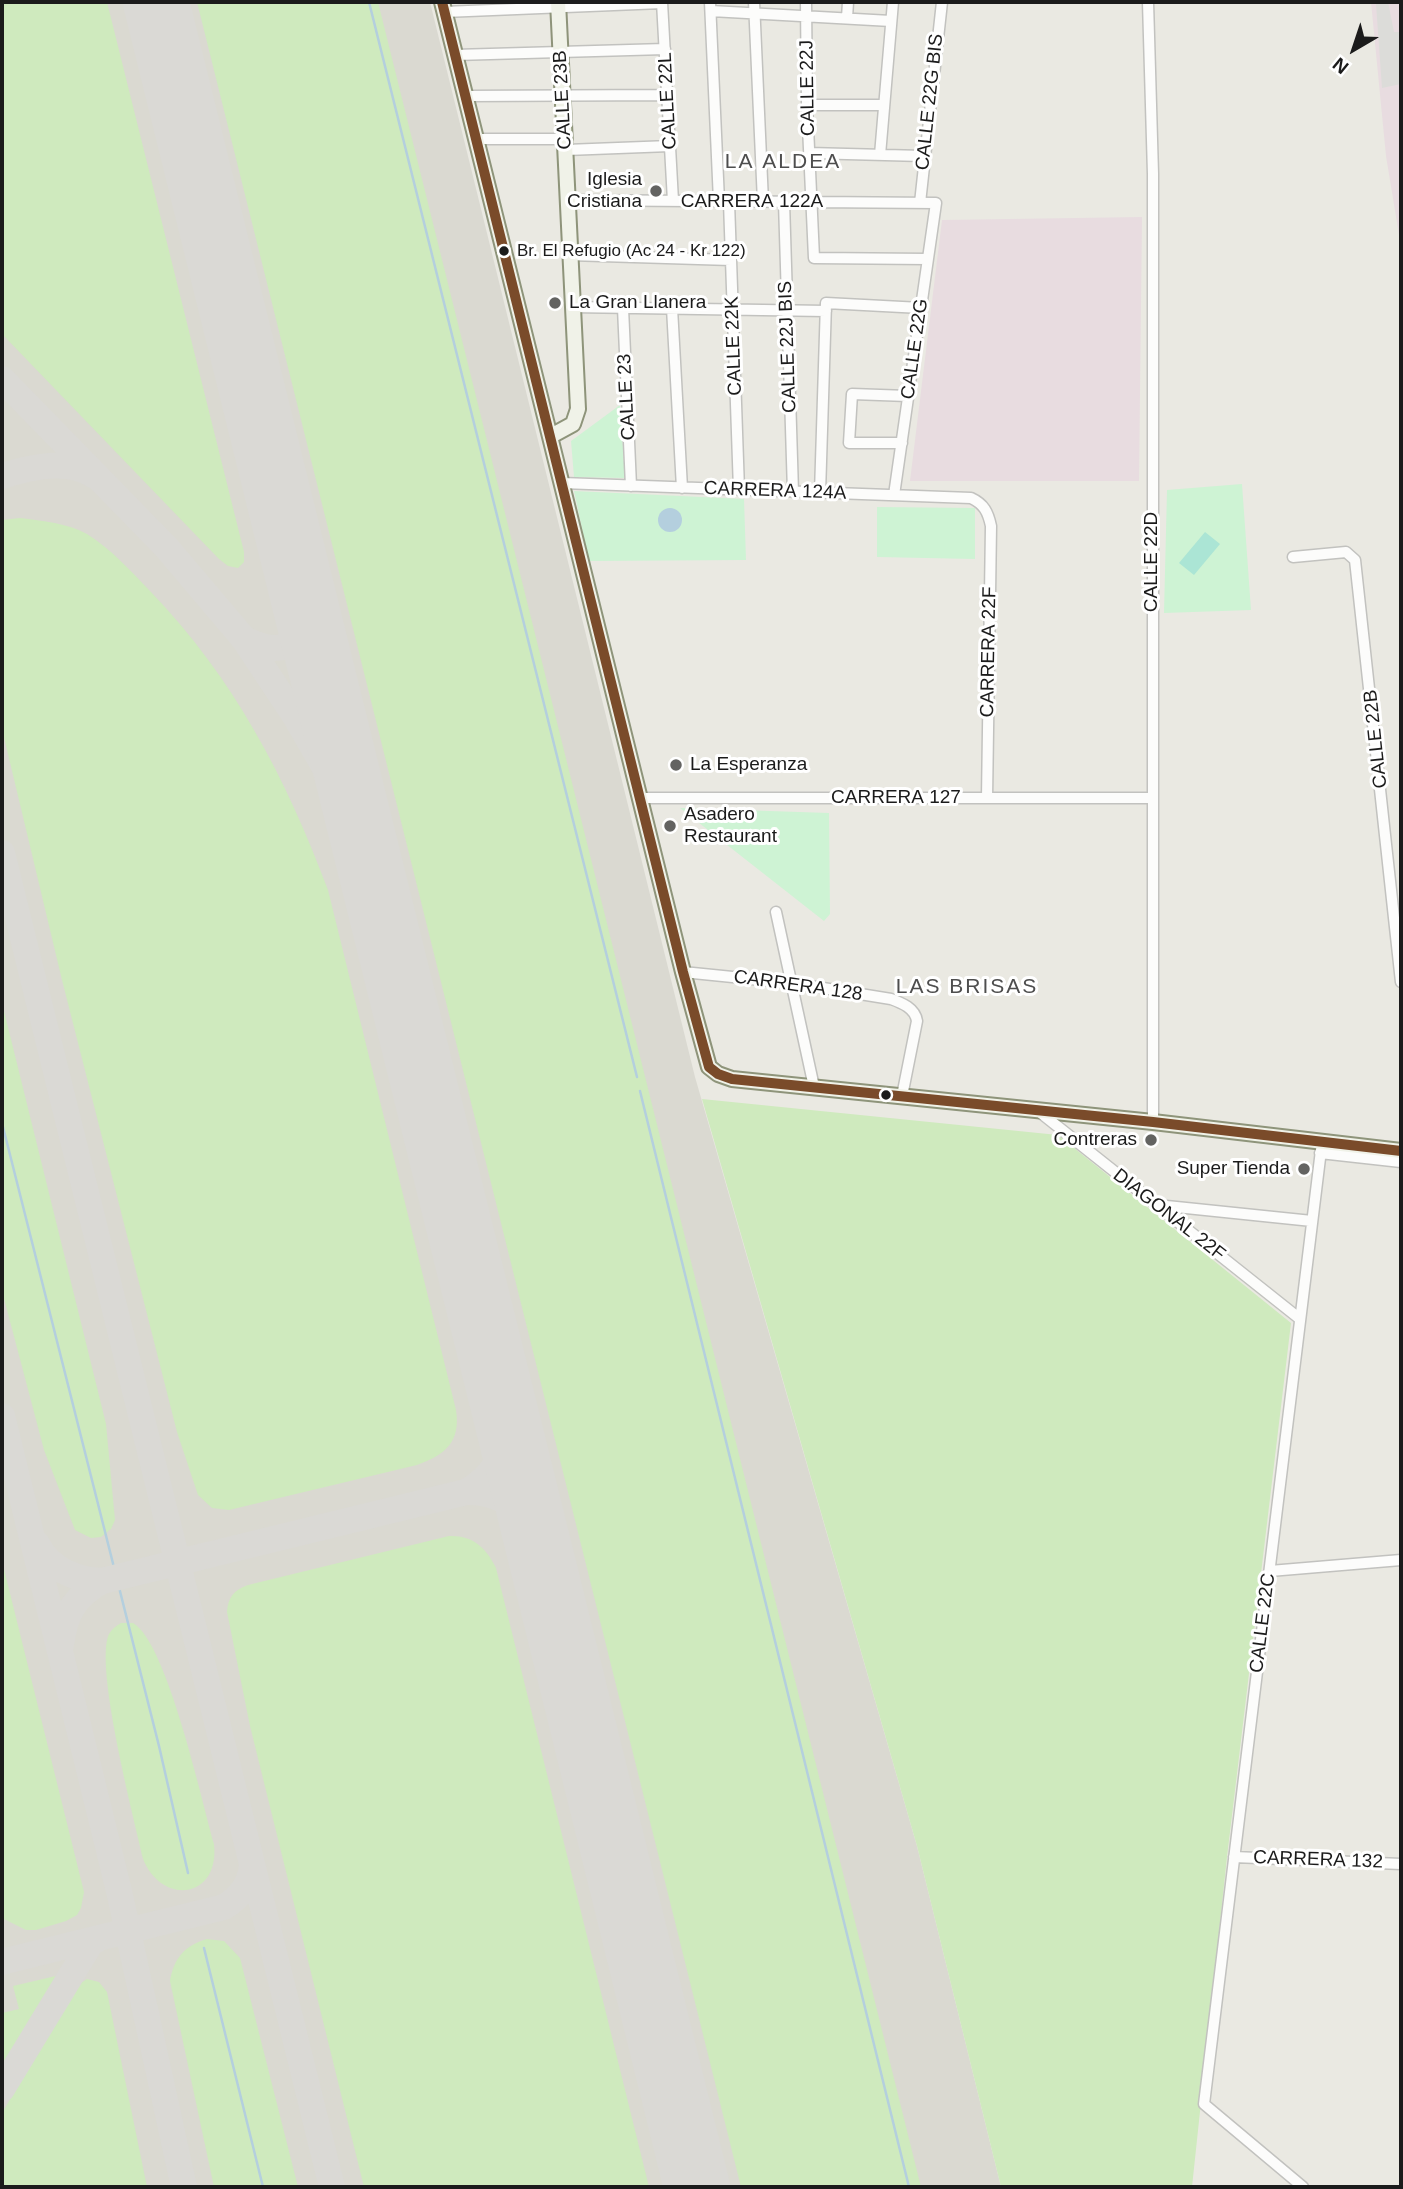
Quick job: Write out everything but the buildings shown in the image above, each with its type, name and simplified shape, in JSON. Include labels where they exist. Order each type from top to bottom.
[{"type":"main road","name":"CALLE 23B","points":[[551,436],[573,424],[578,414],[559,5]]},
{"type":"main road","points":[[443,7],[709,1067],[732,1079],[1153,1122],[1321,1148],[1401,1151]]},
{"type":"street","name":"CALLE 22J","points":[[806,2],[807,105],[814,258],[928,259]]},
{"type":"street","points":[[847,18],[848,2]]},
{"type":"street","points":[[880,155],[893,2]]},
{"type":"street","name":"CALLE 22G BIS","points":[[920,203],[923,156],[942,2]]},
{"type":"street","name":"CALLE 22D","points":[[1148,2],[1153,174],[1153,1122]]},
{"type":"street","points":[[443,7],[662,3]]},
{"type":"street","name":"CALLE 22L","points":[[662,3],[673,201]]},
{"type":"street","points":[[711,6],[754,7],[807,16],[891,21]]},
{"type":"street","name":"CALLE 22K","points":[[711,6],[724,202],[731,260],[739,490]]},
{"type":"street","points":[[754,7],[763,202]]},
{"type":"street","points":[[455,55],[665,49]]},
{"type":"street","points":[[466,96],[667,95]]},
{"type":"street","points":[[807,105],[884,105]]},
{"type":"street","points":[[476,139],[670,146]]},
{"type":"street","points":[[809,153],[923,156]]},
{"type":"street","name":"CARRERA 122A","points":[[568,200],[936,203]]},
{"type":"street","name":"CALLE 22J BIS","points":[[783,202],[793,492]]},
{"type":"street","name":"CALLE 22G","points":[[894,495],[936,203]]},
{"type":"street","points":[[569,255],[731,260]]},
{"type":"street","points":[[572,307],[787,310],[826,307],[921,308]]},
{"type":"street","name":"CALLE 23","points":[[623,307],[631,486]]},
{"type":"street","points":[[820,492],[826,307]]},
{"type":"street","points":[[672,308],[682,488]]},
{"type":"street","points":[[902,443],[849,443],[852,394],[908,396]]},
{"type":"street","name":"CARRERA 124A","points":[[562,483],[971,498],[985,507]]},
{"type":"street","name":"CARRERA 22F","points":[[985,507],[991,526],[987,798]]},
{"type":"street","name":"CALLE 22B","points":[[1293,556],[1346,552],[1355,560],[1401,982]]},
{"type":"street","name":"CARRERA 127","points":[[640,798],[1152,798]]},
{"type":"street","points":[[776,912],[814,1087]]},
{"type":"street","name":"CARRERA 128","points":[[683,972],[792,983],[891,999],[910,1009],[915,1013],[917,1021],[902,1096]]},
{"type":"street","name":"DIAGONAL 22F","points":[[1038,1110],[1300,1319]]},
{"type":"street","points":[[1321,1148],[1401,1162]]},
{"type":"street","name":"CALLE 22C","points":[[1303,2187],[1204,2104],[1321,1148]]},
{"type":"street","points":[[1157,1205],[1312,1220]]},
{"type":"street","points":[[1269,1571],[1401,1560]]},
{"type":"street","name":"CARRERA 132","points":[[1234,1857],[1401,1864]]},
{"type":"shaded area","points":[[2,2],[430,2],[695,1077],[917,1846],[1001,2187],[2,2187]]},
{"type":"shaded area","points":[[1371,2],[1401,2],[1401,247],[1386,156]]},
{"type":"shaded area","points":[[1388,2],[1394,32],[1401,32],[1401,84],[1382,88],[1376,4]]},
{"type":"shaded area","points":[[1142,217],[1139,481],[910,481],[942,220]]},
{"type":"green space","points":[[2,2],[107,2],[244,552],[244,562],[238,568],[228,566],[219,559],[2,334]]},
{"type":"green space","points":[[197,2],[378,2],[921,2187],[741,2187]]},
{"type":"green space","points":[[620,405],[625,478],[574,477],[571,441]]},
{"type":"green space","points":[[1242,484],[1251,610],[1164,613],[1167,490]]},
{"type":"green space","points":[[574,491],[744,499],[746,560],[589,561]]},
{"type":"green space","points":[[877,507],[975,508],[975,559],[877,557]]},
{"type":"green space","points":[[20,518],[63,525],[87,534],[120,561],[180,624],[232,694],[255,731],[312,849],[328,890],[456,1410],[456,1431],[453,1439],[443,1452],[427,1461],[229,1510],[212,1508],[198,1495],[177,1432],[62,980],[2,729],[2,520]]},
{"type":"green space","points":[[1205,532],[1220,544],[1194,575],[1179,563]]},
{"type":"green space","points":[[680,808],[829,813],[830,914],[824,921]]},
{"type":"green space","points":[[2,1003],[106,1424],[115,1520],[111,1529],[101,1537],[91,1538],[75,1530],[44,1450],[2,1291]]},
{"type":"green space","points":[[702,1099],[1058,1135],[1291,1323],[1227,1857],[1192,2187],[1001,2187],[917,1846]]},
{"type":"green space","points":[[449,1536],[471,1540],[483,1548],[496,1568],[649,2187],[364,2187],[250,1726],[227,1612],[230,1598],[248,1585]]},
{"type":"green space","points":[[2,1561],[84,1892],[77,1915],[36,1930],[26,1930],[2,1918]]},
{"type":"green space","points":[[121,1623],[133,1623],[146,1636],[158,1660],[182,1725],[214,1844],[213,1862],[208,1876],[199,1885],[188,1890],[163,1884],[152,1874],[143,1859],[117,1743],[107,1677],[106,1651],[109,1634]]},
{"type":"green space","points":[[207,1939],[224,1941],[240,1958],[298,2187],[214,2187],[170,1981],[181,1954],[192,1945]]},
{"type":"green space","points":[[61,1975],[2,2074],[2,2013],[19,2009],[13,1986]]},
{"type":"green space","points":[[87,1979],[99,1982],[107,1992],[147,2187],[2,2187],[2,2113],[78,1985]]},
{"type":"water","points":[[670,508],[678,512],[682,520],[678,528],[670,532],[662,528],[658,520],[662,512]]},
{"type":"waterway","points":[[369,2],[637,1077]]},
{"type":"waterway","points":[[640,1091],[909,2187]]},
{"type":"waterway","points":[[2,1123],[159,1746],[188,1873]]},
{"type":"waterway","points":[[204,1948],[263,2187]]},
{"type":"taxiway","points":[[2,379],[166,547],[244,639],[295,716],[325,768],[372,874]]},
{"type":"taxiway","points":[[2,476],[49,466],[73,467],[95,476]]},
{"type":"taxiway","points":[[244,639],[275,648],[291,641],[299,622],[302,593]]},
{"type":"taxiway","points":[[2,853],[332,2187]]},
{"type":"taxiway","points":[[2,1416],[119,1891],[184,2187]]},
{"type":"taxiway","points":[[102,1581],[466,1492],[485,1478],[497,1462],[507,1421]]},
{"type":"taxiway","points":[[466,1492],[489,1494],[507,1503],[523,1516],[536,1535]]},
{"type":"taxiway","points":[[37,1544],[42,1553],[64,1572],[102,1581],[84,1593],[72,1607],[61,1645]]},
{"type":"taxiway","points":[[2,1962],[224,1907],[244,1889],[252,1865]]},
{"type":"taxiway","points":[[2,2089],[92,1941],[96,1940]]},
{"type":"runway","points":[[156,2],[697,2187]]},
{"type":"transit line","points":[[442,2],[683,972],[709,1067],[732,1079],[1153,1122],[1401,1151]]},
{"type":"place","name":"Iglesia Cristiana","points":[[656,191]]},
{"type":"place","name":"Br. El Refugio (Ac 24 - Kr 122)","points":[[504,251]]},
{"type":"place","name":"La Gran Llanera","points":[[555,303]]},
{"type":"place","name":"La Esperanza","points":[[676,765]]},
{"type":"place","name":"Asadero Restaurant","points":[[670,826]]},
{"type":"place","name":"Contreras","points":[[1151,1140]]},
{"type":"place","name":"Super Tienda","points":[[1304,1169]]},
{"type":"district","name":"LA ALDEA","points":[[783,162]]},
{"type":"district","name":"LAS BRISAS","points":[[967,987]]}]
